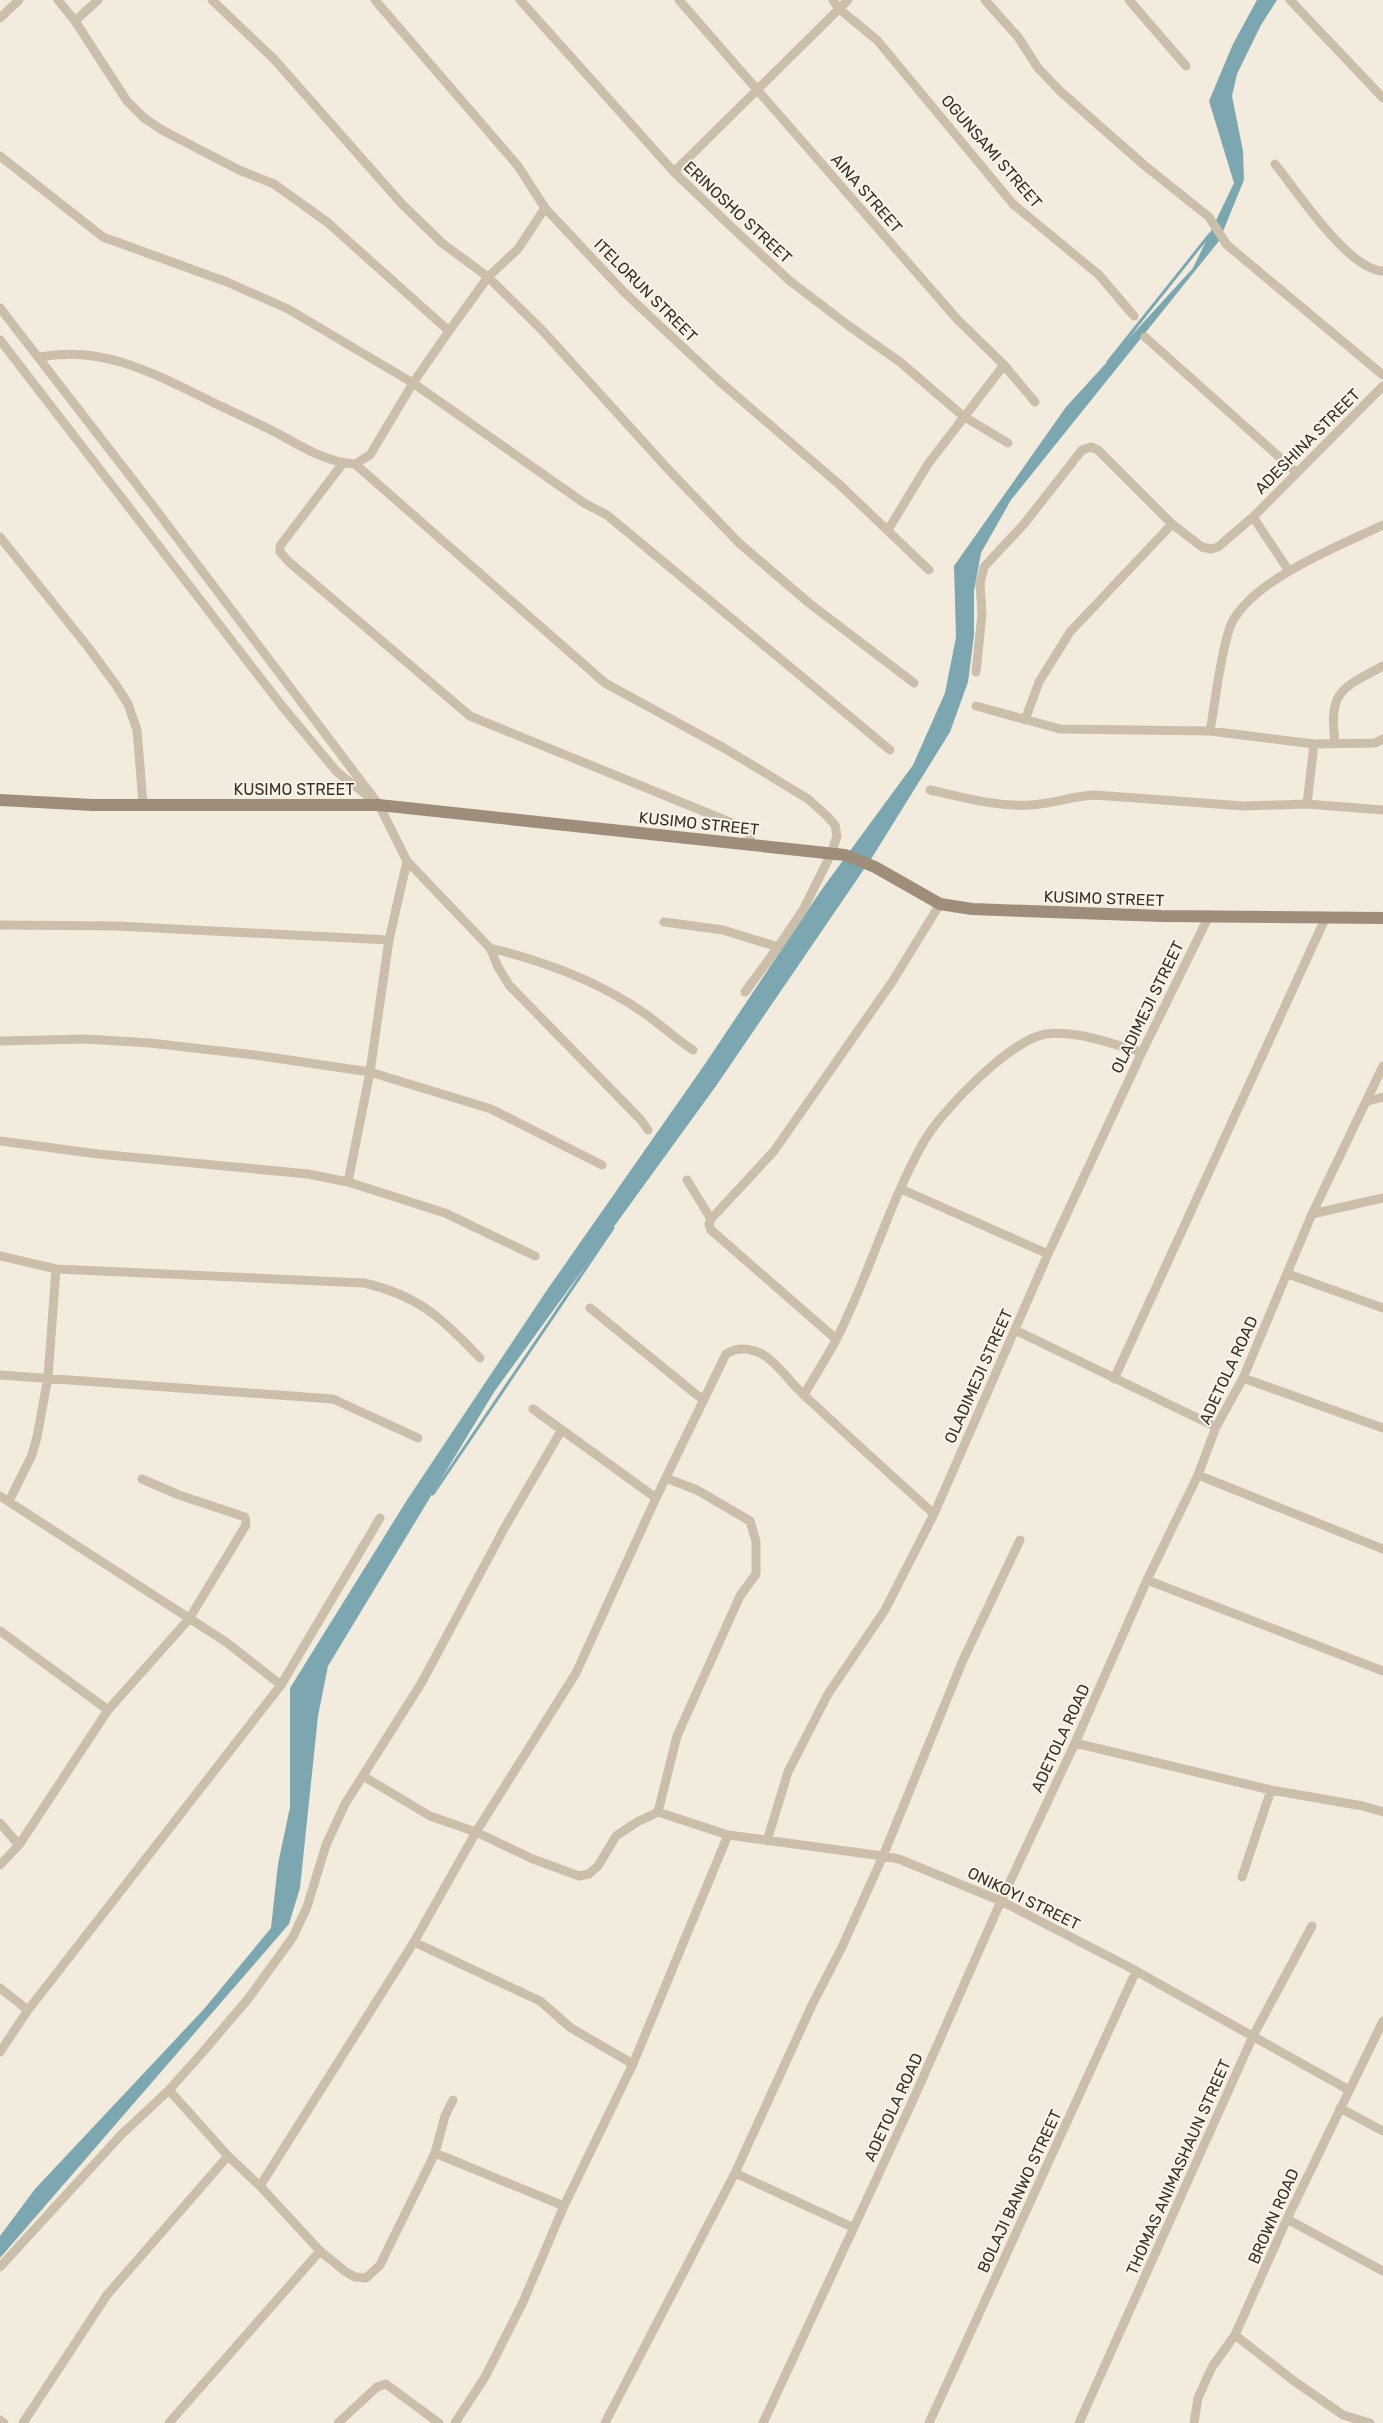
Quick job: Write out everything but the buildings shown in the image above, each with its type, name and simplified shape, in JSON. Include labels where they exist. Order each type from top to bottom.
[{"type":"street","points":[[0,18],[19,0]]},
{"type":"street","points":[[58,0],[75,21],[127,101],[144,118],[162,130],[231,166],[274,184],[327,222],[449,331]]},
{"type":"street","points":[[75,21],[98,0]]},
{"type":"street","points":[[212,0],[274,59],[401,203],[442,243],[488,277],[542,330],[667,468],[739,543],[810,603],[914,683]]},
{"type":"street","name":"ITELORUN STREET","points":[[375,0],[518,166],[545,208],[669,336],[841,486],[928,570]]},
{"type":"street","name":"ERINOSHO STREET","points":[[520,0],[674,172],[790,281],[900,362],[963,416],[1008,443]]},
{"type":"street","name":"AINA STREET","points":[[679,0],[957,319],[1004,365],[1035,402]]},
{"type":"street","name":"OGUNSAMI STREET","points":[[833,0],[838,8],[877,40],[1013,204],[1099,275],[1134,316]]},
{"type":"street","points":[[674,172],[848,0]]},
{"type":"street","points":[[985,0],[1018,37],[1038,68],[1060,92],[1144,165],[1209,217],[1227,245],[1383,375]]},
{"type":"street","points":[[1129,0],[1186,66]]},
{"type":"street","points":[[1290,0],[1383,98]]},
{"type":"street","points":[[0,156],[103,237],[227,282],[288,309],[413,383],[584,503],[607,515],[890,750]]},
{"type":"street","points":[[1276,164],[1340,245],[1360,263],[1383,271]]},
{"type":"street","points":[[356,464],[370,455],[413,383],[449,331],[488,277],[518,248],[545,208]]},
{"type":"street","points":[[0,308],[40,357],[379,805],[407,861],[490,948],[498,967],[509,985],[641,1120],[648,1130]]},
{"type":"street","points":[[1145,337],[1296,472]]},
{"type":"street","points":[[0,340],[282,706],[337,772],[379,805]]},
{"type":"street","points":[[40,357],[64,353],[84,354],[143,370],[174,382],[239,414],[309,452],[344,463],[356,464],[605,683],[724,748],[808,800],[835,825],[837,836],[831,854],[803,910],[745,992]]},
{"type":"street","points":[[888,530],[928,464],[1004,365]]},
{"type":"street","name":"ADESHINA STREET","points":[[1172,524],[1202,547],[1211,549],[1218,547],[1253,517],[1383,386]]},
{"type":"street","points":[[976,672],[982,614],[980,584],[984,567],[1024,524],[1082,450],[1091,447],[1098,450],[1172,524],[1070,632],[1039,682],[1025,720]]},
{"type":"street","points":[[344,463],[280,546],[280,552],[289,562],[470,716],[742,827],[749,834],[752,844]]},
{"type":"street","points":[[1253,517],[1288,571]]},
{"type":"street","points":[[1210,731],[1229,629],[1238,611],[1247,601],[1288,571],[1383,525]]},
{"type":"street","points":[[0,538],[88,647],[128,704],[136,730],[143,803]]},
{"type":"street","points":[[1335,743],[1334,703],[1342,691],[1383,666]]},
{"type":"street","points":[[976,706],[1060,730],[1210,731],[1314,744],[1375,743],[1383,739]]},
{"type":"street","points":[[1306,804],[1314,744]]},
{"type":"street","points":[[930,790],[1009,805],[1030,805],[1078,796],[1095,795],[1244,806],[1306,804],[1383,810]]},
{"type":"street","name":"KUSIMO STREET","points":[[0,800],[93,805],[143,803],[220,806],[379,805],[845,855],[871,866],[940,904],[972,909],[1209,916],[1383,918]]},
{"type":"street","points":[[348,1182],[370,1072],[389,940],[407,861]]},
{"type":"street","points":[[836,1339],[711,1230],[709,1224],[711,1219],[774,1151],[892,982],[940,904]]},
{"type":"street","name":"OLADIMEJI STREET","points":[[768,1841],[788,1772],[823,1702],[885,1610],[934,1514],[1048,1254],[1142,1052],[1209,916]]},
{"type":"street","points":[[1114,1378],[1325,918]]},
{"type":"street","points":[[664,922],[723,930],[778,947]]},
{"type":"street","points":[[0,925],[117,926],[389,940]]},
{"type":"street","points":[[490,948],[536,959],[599,988],[644,1013],[693,1050]]},
{"type":"street","points":[[804,1395],[836,1339],[901,1189],[924,1141],[951,1106],[987,1070],[1029,1039],[1045,1034],[1082,1036],[1142,1052]]},
{"type":"street","points":[[0,1041],[86,1039],[150,1043],[273,1057],[370,1072],[491,1109],[602,1165]]},
{"type":"street","name":"ADETOLA ROAD","points":[[763,2423],[852,2227],[913,2100],[1147,1580],[1198,1475],[1216,1428],[1243,1378],[1312,1214],[1368,1101],[1383,1066]]},
{"type":"street","points":[[1368,1101],[1383,1097]]},
{"type":"street","points":[[0,1141],[98,1154],[308,1174],[348,1182],[445,1213],[535,1256]]},
{"type":"street","points":[[686,1180],[711,1219]]},
{"type":"street","points":[[901,1189],[1048,1254]]},
{"type":"street","points":[[1312,1214],[1383,1198]]},
{"type":"street","points":[[0,1256],[56,1269],[364,1283],[403,1295],[425,1306],[480,1358]]},
{"type":"street","points":[[9,1501],[32,1455],[48,1377],[56,1269]]},
{"type":"street","points":[[1288,1274],[1383,1308]]},
{"type":"street","points":[[590,1308],[703,1400]]},
{"type":"street","points":[[1015,1330],[1216,1428]]},
{"type":"street","points":[[260,2186],[414,1942],[476,1832],[576,1673],[656,1498],[726,1354],[734,1349],[745,1349],[764,1356],[934,1514]]},
{"type":"street","points":[[0,1375],[333,1399],[418,1438]]},
{"type":"street","points":[[1243,1378],[1383,1428]]},
{"type":"street","points":[[533,1408],[656,1498]]},
{"type":"street","points":[[0,2266],[121,2135],[168,2090],[248,1999],[293,1937],[307,1907],[326,1845],[339,1814],[436,1658],[504,1527],[561,1430]]},
{"type":"street","points":[[1198,1475],[1383,1549]]},
{"type":"street","points":[[363,1776],[430,1816],[476,1832],[533,1859],[579,1876],[590,1874],[598,1866],[616,1836],[637,1822],[658,1812],[677,1736],[740,1596],[756,1574],[756,1541],[750,1521],[697,1490],[666,1478]]},
{"type":"street","points":[[0,1865],[19,1845],[108,1710],[189,1619],[247,1520],[235,1512],[179,1495],[142,1480]]},
{"type":"street","points":[[0,1496],[226,1642],[281,1685]]},
{"type":"street","points":[[0,2052],[28,2010],[281,1685],[380,1518]]},
{"type":"street","points":[[605,2423],[735,2173],[883,1856],[963,1660],[1020,1540]]},
{"type":"street","points":[[1147,1580],[1383,1671]]},
{"type":"street","points":[[0,1631],[108,1710]]},
{"type":"street","points":[[1075,1743],[1271,1790],[1363,1806],[1383,1812]]},
{"type":"street","points":[[1242,1877],[1271,1790]]},
{"type":"street","name":"ONIKOYI STREET","points":[[658,1812],[728,1835],[899,1859],[1001,1901],[1136,1971],[1348,2090]]},
{"type":"street","points":[[0,1823],[19,1845]]},
{"type":"street","points":[[455,2423],[485,2377],[523,2302],[564,2206],[633,2064],[728,1835]]},
{"type":"street","name":"THOMAS ANIMASHAUN STREET","points":[[1079,2423],[1253,2036],[1312,1926]]},
{"type":"street","points":[[414,1942],[540,2001],[571,2028],[633,2064]]},
{"type":"street","name":"BOLAJI BANWO STREET","points":[[929,2423],[1136,1971]]},
{"type":"street","points":[[0,1988],[28,2010]]},
{"type":"street","name":"BROWN ROAD","points":[[1194,2423],[1198,2398],[1208,2376],[1235,2335],[1286,2219],[1383,2021]]},
{"type":"street","points":[[168,2090],[228,2156],[260,2186],[320,2251],[355,2277],[366,2278],[380,2264],[435,2153],[442,2124],[453,2100]]},
{"type":"street","points":[[1340,2108],[1383,2131]]},
{"type":"street","points":[[435,2153],[564,2206]]},
{"type":"street","points":[[23,2423],[107,2295],[228,2156]]},
{"type":"street","points":[[735,2173],[852,2227]]},
{"type":"street","points":[[1286,2219],[1383,2271]]},
{"type":"street","points":[[169,2423],[320,2251]]},
{"type":"street","points":[[1235,2335],[1343,2419],[1370,2423]]},
{"type":"street","points":[[338,2423],[377,2387],[386,2384],[439,2423]]},
{"type":"street","points":[[0,2420],[4,2423]]},
{"type":"water","points":[[1257,0],[1277,0],[1261,25],[1237,74],[1232,96],[1243,151],[1244,180],[1219,241],[1011,500],[981,553],[974,591],[974,635],[968,682],[950,732],[873,856],[716,1086],[494,1392],[328,1666],[318,1716],[300,1888],[289,1924],[0,2258],[0,2236],[35,2189],[204,2009],[271,1928],[278,1864],[290,1807],[290,1688],[407,1500],[547,1290],[705,1064],[822,889],[913,765],[945,693],[956,637],[954,566],[1066,407],[1193,268],[1234,183],[1209,101],[1233,44]]},
{"type":"waterway","points":[[1108,362],[1210,234]]},
{"type":"waterway","points":[[433,1494],[613,1228]]}]
